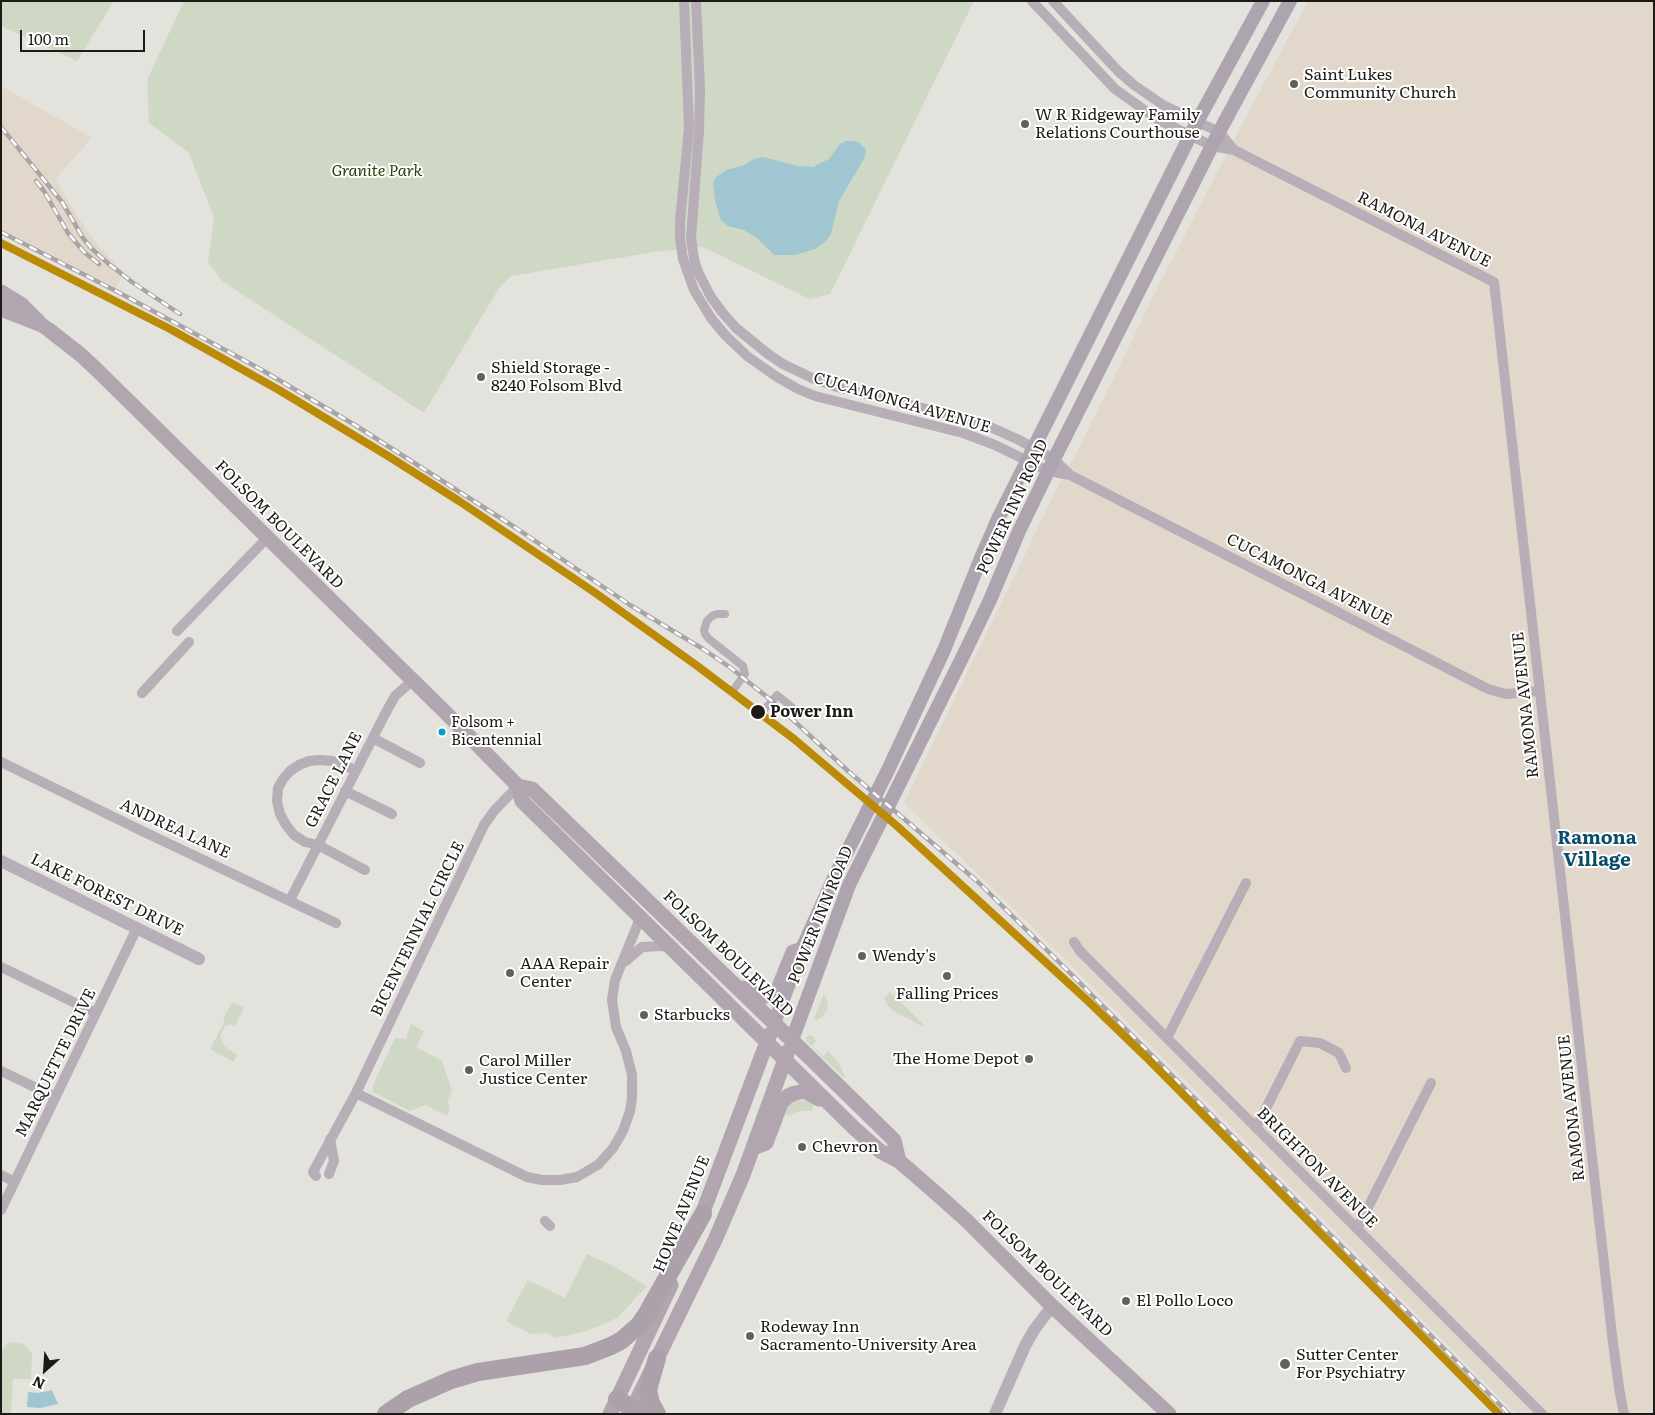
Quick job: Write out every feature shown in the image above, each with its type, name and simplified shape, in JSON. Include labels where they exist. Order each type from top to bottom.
[{"type":"highway","points":[[386,1414],[408,1399],[450,1380],[478,1372],[585,1356],[612,1346],[622,1340],[646,1315],[703,1214]]},
{"type":"highway","points":[[657,1358],[648,1390],[651,1403],[657,1414]]},
{"type":"highway","points":[[613,1407],[634,1412]]},
{"type":"main road","name":"POWER INN ROAD","points":[[774,1023],[802,949],[834,878],[888,770],[944,650],[981,558],[1027,461],[1197,122],[1262,1]]},
{"type":"main road","name":"POWER INN ROAD","points":[[792,1040],[849,884],[990,600],[1022,525],[1051,465],[1219,132],[1290,1]]},
{"type":"main road","points":[[1,292],[22,305],[42,325]]},
{"type":"main road","name":"FOLSOM BOULEVARD","points":[[1,309],[42,325],[66,342],[98,370],[413,680],[518,786],[522,801],[831,1105],[880,1151],[899,1161],[966,1220],[1052,1306],[1169,1414]]},
{"type":"main road","name":"FOLSOM BOULEVARD","points":[[518,786],[532,789],[894,1140],[899,1161]]},
{"type":"main road","points":[[731,982],[760,996],[770,995],[778,988],[793,952],[802,949]]},
{"type":"main road","name":"HOWE AVENUE","points":[[613,1407],[675,1278],[703,1214],[774,1023]]},
{"type":"main road","points":[[634,1412],[657,1358],[716,1240],[753,1148],[792,1040]]},
{"type":"main road","points":[[753,1148],[766,1143],[782,1103],[788,1096],[805,1091],[831,1105]]},
{"type":"street","name":"CUCAMONGA AVENUE","points":[[684,1],[688,128],[680,239],[683,259],[689,278],[711,318],[747,356],[761,367],[798,389],[834,401],[962,433],[988,442],[1027,461],[1051,465]]},
{"type":"street","name":"CUCAMONGA AVENUE","points":[[696,1],[700,89],[699,131],[691,238],[694,259],[711,297],[736,328],[756,345],[783,364],[812,378],[837,387],[967,418],[1000,431],[1034,448],[1051,465],[1488,688],[1506,694],[1540,691]]},
{"type":"street","name":"RAMONA AVENUE","points":[[1032,1],[1114,89],[1157,119],[1212,146],[1234,150],[1494,282],[1612,1335],[1624,1414]]},
{"type":"street","name":"RAMONA AVENUE","points":[[1054,1],[1119,72],[1134,85],[1163,105],[1219,132],[1234,150]]},
{"type":"street","points":[[177,631],[267,538]]},
{"type":"street","points":[[725,614],[712,616],[707,621],[704,630],[709,639],[743,666],[745,674],[734,689]]},
{"type":"street","points":[[142,692],[189,642]]},
{"type":"street","name":"GRACE LANE","points":[[290,900],[396,696],[413,680]]},
{"type":"street","points":[[764,710],[777,695],[792,708]]},
{"type":"street","points":[[373,738],[420,763]]},
{"type":"street","points":[[356,770],[332,761],[309,761],[294,768],[283,779],[278,788],[277,801],[280,814],[294,835],[305,842],[318,845],[365,870]]},
{"type":"street","name":"ANDREA LANE","points":[[1,762],[336,923]]},
{"type":"street","name":"BICENTENNIAL CIRCLE","points":[[316,1176],[314,1172],[318,1163],[356,1093],[484,825],[494,811],[518,786]]},
{"type":"street","points":[[346,791],[392,814]]},
{"type":"street","name":"LAKE FOREST DRIVE","points":[[1,861],[199,959]]},
{"type":"street","points":[[1166,1038],[1246,883]]},
{"type":"street","points":[[356,1093],[527,1177],[542,1180],[560,1180],[577,1176],[589,1170],[608,1155],[619,1139],[627,1122],[632,1099],[632,1075],[612,1012],[612,993],[618,969],[628,950],[641,916]]},
{"type":"street","name":"MARQUETTE DRIVE","points":[[1,1210],[137,928]]},
{"type":"street","name":"BRIGHTON AVENUE","points":[[1074,942],[1080,951],[1166,1038],[1542,1414]]},
{"type":"street","points":[[618,969],[642,947],[662,946],[673,949]]},
{"type":"street","points":[[1,967],[96,1013]]},
{"type":"street","points":[[1256,1128],[1300,1042],[1320,1043],[1339,1053],[1346,1068]]},
{"type":"street","points":[[1,1071],[56,1097]]},
{"type":"street","points":[[1357,1229],[1431,1083]]},
{"type":"street","points":[[318,1163],[330,1171],[334,1161],[330,1139]]},
{"type":"street","points":[[1,1176],[15,1182]]},
{"type":"street","points":[[995,1414],[1025,1346],[1052,1306]]},
{"type":"shaded area","points":[[1308,1],[1654,1],[1654,1414],[1516,1414],[1049,943],[904,803],[1060,482],[1075,456],[1160,283]]},
{"type":"shaded area","points":[[1,86],[92,138],[55,179],[86,230],[124,272],[116,288],[1,229]]},
{"type":"green space","points":[[1,1],[114,1],[77,61],[1,26]]},
{"type":"green space","name":"Granite Park","points":[[184,1],[974,1],[830,294],[809,299],[702,247],[654,252],[511,276],[499,288],[424,413],[222,281],[208,262],[214,218],[189,153],[149,123],[147,80]]},
{"type":"green space","points":[[890,992],[924,1025],[921,1026],[888,1006],[884,999]]},
{"type":"green space","points":[[824,994],[828,1003],[827,1010],[816,1021],[814,1019]]},
{"type":"green space","points":[[232,1002],[244,1008],[234,1028],[232,1024],[225,1026],[220,1036],[224,1046],[237,1055],[234,1062],[210,1049],[225,1021],[223,1019]]},
{"type":"green space","points":[[411,1024],[424,1031],[416,1047],[442,1061],[452,1091],[447,1102],[450,1106],[447,1116],[426,1105],[410,1111],[373,1092],[372,1087],[395,1038],[406,1039]]},
{"type":"green space","points":[[810,1035],[816,1041],[812,1046],[823,1056],[828,1051],[833,1056],[840,1065],[844,1078],[807,1042],[806,1037]]},
{"type":"green space","points":[[804,1099],[815,1104],[811,1111],[799,1111],[790,1116],[784,1113],[790,1102],[804,1101]]},
{"type":"green space","points":[[587,1254],[611,1265],[647,1286],[617,1318],[587,1331],[555,1338],[547,1333],[531,1334],[506,1321],[528,1280],[565,1298]]},
{"type":"green space","points":[[12,1342],[24,1344],[32,1354],[31,1379],[13,1379],[11,1414],[1,1414],[1,1352],[5,1345]]},
{"type":"water","points":[[846,141],[859,142],[866,150],[865,157],[839,201],[831,234],[826,241],[815,249],[795,255],[774,255],[756,237],[744,230],[728,226],[721,220],[715,201],[713,184],[715,178],[726,170],[742,166],[754,159],[763,157],[797,166],[813,167],[829,159],[840,144]]},
{"type":"water","points":[[52,1390],[58,1404],[40,1408],[27,1407],[28,1392],[38,1393]]},
{"type":"railway","points":[[1,127],[62,202],[83,238],[92,249],[132,282],[180,314]]},
{"type":"railway","points":[[36,181],[44,191],[68,233],[84,252],[99,264]]},
{"type":"railway","points":[[1,232],[118,292],[262,370],[355,425],[516,528],[630,605],[731,668],[777,705],[848,771],[978,882],[1509,1414]]},
{"type":"transit line","points":[[1,243],[170,329],[279,390],[388,456],[459,501],[594,592],[696,665],[794,739],[897,826],[1088,1001],[1146,1057],[1499,1414]]},
{"type":"place","name":"Saint Lukes Community Church","points":[[1294,84]]},
{"type":"place","name":"W R Ridgeway Family Relations Courthouse","points":[[1025,124]]},
{"type":"place","name":"Shield Storage - 8240 Folsom Blvd","points":[[481,377]]},
{"type":"place","name":"Power Inn","points":[[758,712]]},
{"type":"place","name":"Folsom + Bicentennial","points":[[442,732]]},
{"type":"place","name":"Wendy's","points":[[862,956]]},
{"type":"place","name":"AAA Repair Center","points":[[510,973]]},
{"type":"place","name":"Falling Prices","points":[[947,976]]},
{"type":"place","name":"Starbucks","points":[[644,1015]]},
{"type":"place","name":"The Home Depot","points":[[1029,1059]]},
{"type":"place","name":"Carol Miller Justice Center","points":[[469,1070]]},
{"type":"place","name":"Chevron","points":[[802,1147]]},
{"type":"place","name":"El Pollo Loco","points":[[1126,1301]]},
{"type":"place","name":"Rodeway Inn Sacramento-University Area","points":[[750,1336]]},
{"type":"place","name":"Sutter Center For Psychiatry","points":[[1285,1364]]},
{"type":"district","name":"Ramona Village","points":[[1597,849]]}]
